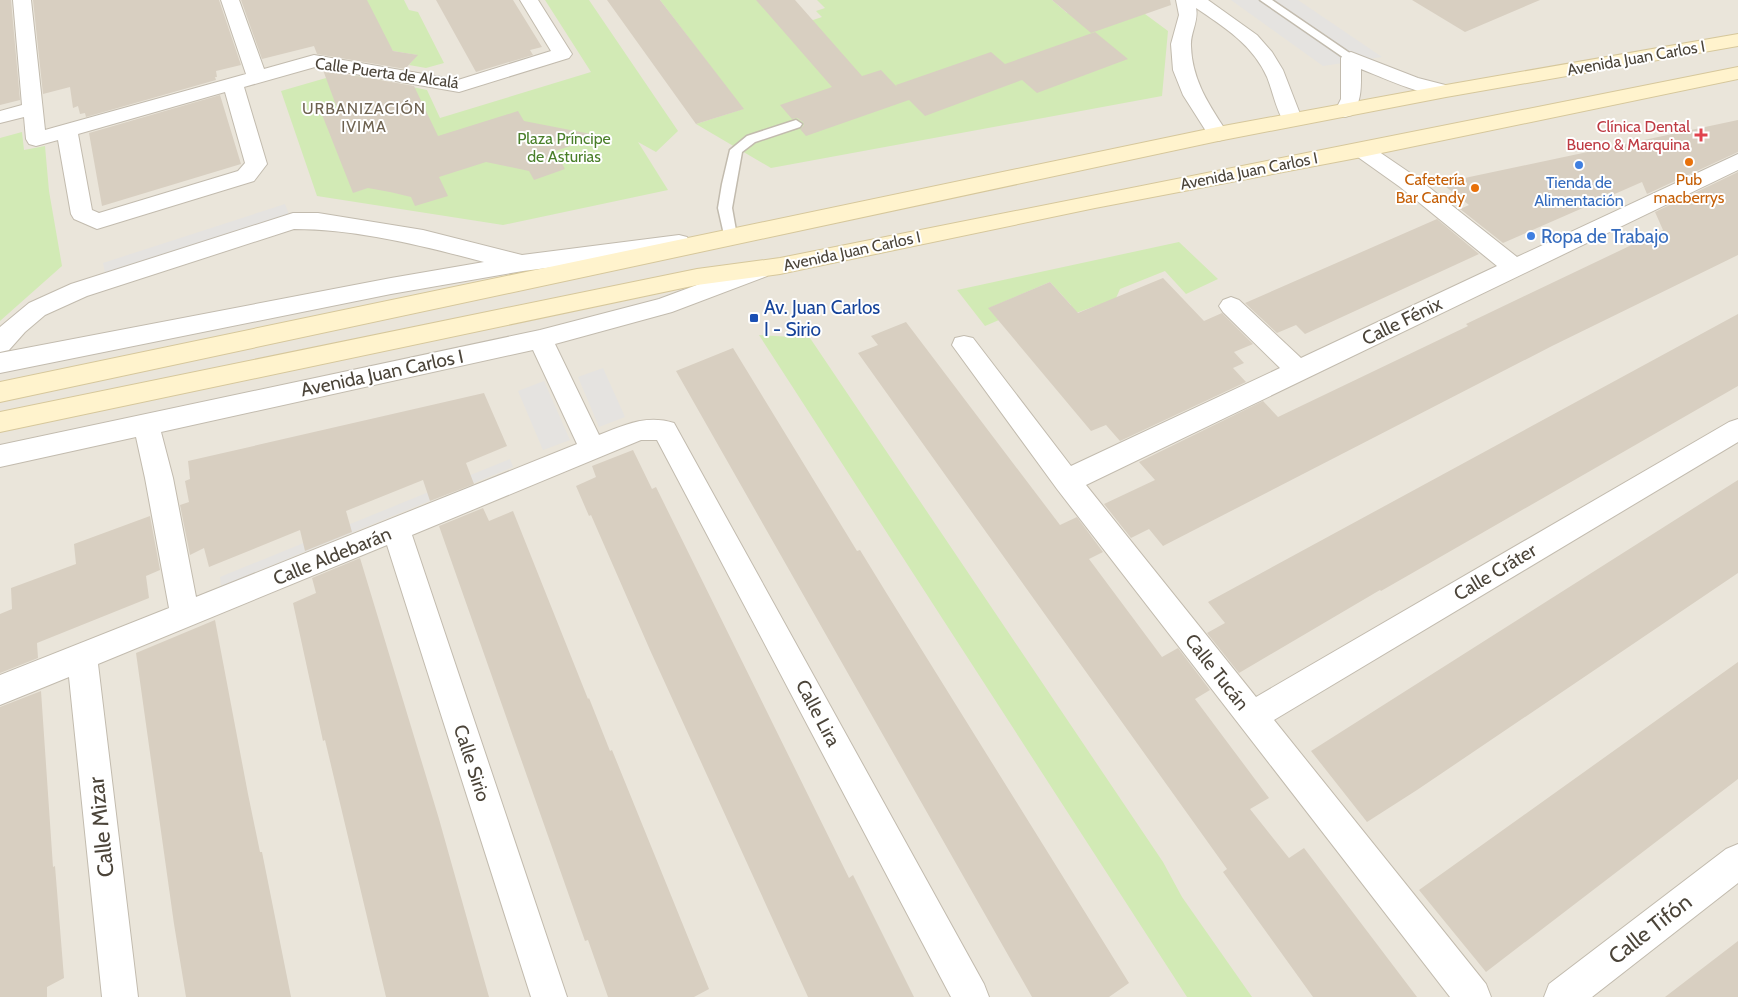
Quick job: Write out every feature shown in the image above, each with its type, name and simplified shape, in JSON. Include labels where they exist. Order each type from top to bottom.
[{"type":"main road","name":"Avenida Juan Carlos I","points":[[0,392],[730,236],[1292,119],[1738,40]]},
{"type":"main road","name":"Avenida Juan Carlos I","points":[[0,422],[697,277],[759,270],[1738,73]]},
{"type":"street","points":[[0,117],[32,108],[22,0]]},
{"type":"street","points":[[230,0],[257,76]]},
{"type":"street","name":"Calle Puerta de Alcalá","points":[[32,108],[36,139],[314,60],[459,86],[562,54],[528,0]]},
{"type":"street","points":[[1185,0],[1188,15],[1181,44],[1183,70],[1190,86],[1218,134]]},
{"type":"street","points":[[1196,0],[1247,37],[1265,56],[1276,76],[1292,119]]},
{"type":"street","points":[[1181,44],[1190,32],[1201,26],[1225,28],[1247,37]]},
{"type":"street","points":[[1345,110],[1351,99],[1351,58]]},
{"type":"street","name":"Avenida Juan Carlos I","points":[[1351,58],[1411,82],[1446,91]]},
{"type":"street","points":[[67,131],[82,214],[97,221],[246,176],[256,164],[233,84]]},
{"type":"street","points":[[1362,150],[1408,182],[1514,267]]},
{"type":"street","name":"Calle Fénix","points":[[1067,481],[1738,161]]},
{"type":"street","name":"Avenida Juan Carlos I","points":[[0,343],[16,326],[37,309],[79,290],[293,221],[318,221],[423,238],[522,263]]},
{"type":"street","name":"Avenida Juan Carlos I","points":[[0,363],[390,286],[522,263],[730,236]]},
{"type":"street","name":"Avenida Juan Carlos I","points":[[0,456],[540,339],[664,306],[759,270]]},
{"type":"street","points":[[1231,306],[1298,371]]},
{"type":"street","points":[[540,339],[593,449]]},
{"type":"street","name":"Calle Tucán","points":[[964,345],[1067,481],[1473,997]]},
{"type":"street","points":[[146,425],[159,478],[185,616]]},
{"type":"street","name":"Calle Cráter","points":[[1252,716],[1738,429]]},
{"type":"street","name":"Calle Aldebarán","points":[[0,690],[639,430],[665,430]]},
{"type":"street","name":"Calle Lira","points":[[665,430],[972,997]]},
{"type":"street","name":"Calle Sirio","points":[[396,530],[548,997]]},
{"type":"street","name":"Calle Mizar","points":[[82,657],[120,997]]},
{"type":"street","name":"Calle Tifón","points":[[1562,997],[1738,861]]},
{"type":"lane","name":"Avenida Juan Carlos I","points":[[1265,0],[1351,58]]},
{"type":"lane","points":[[730,236],[725,208],[728,184],[736,150],[751,139],[796,124]]},
{"type":"shaded area","points":[[0,0],[1738,0],[1738,997],[0,997]]},
{"type":"shaded area","points":[[1231,0],[1298,0],[1382,57],[1323,66]]},
{"type":"shaded area","points":[[285,204],[290,217],[106,278],[103,263]]},
{"type":"shaded area","points":[[603,368],[625,417],[599,427],[578,377]]},
{"type":"shaded area","points":[[544,381],[570,440],[543,450],[518,391]]},
{"type":"shaded area","points":[[510,459],[513,467],[221,586],[220,577]]},
{"type":"green space","points":[[358,0],[404,0],[409,10],[418,12],[444,63],[426,68],[409,65],[417,55],[393,51]]},
{"type":"green space","name":"Plaza Príncipe de Asturias","points":[[545,0],[589,0],[678,131],[656,152],[638,142],[668,190],[503,225],[317,196],[281,91],[326,78],[345,82],[353,75],[427,90],[440,118],[591,72]]},
{"type":"green space","points":[[660,0],[757,0],[813,20],[822,17],[816,11],[825,8],[817,0],[1052,0],[1067,13],[1145,14],[1168,31],[1162,96],[771,168],[696,124],[743,109]]},
{"type":"green space","points":[[22,132],[24,150],[45,146],[49,191],[62,266],[0,321],[0,138]]},
{"type":"green space","points":[[1179,242],[1218,279],[1186,294],[1165,271],[1120,289],[1113,305],[1101,304],[1065,317],[1071,305],[1050,282],[989,308],[999,320],[985,326],[957,290]]},
{"type":"green space","points":[[759,335],[810,338],[1163,862],[1182,897],[1252,997],[1187,997]]},
{"type":"building","points":[[0,0],[11,0],[20,100],[0,105]]},
{"type":"building","points":[[33,0],[219,0],[241,65],[216,71],[216,80],[86,117],[85,113],[80,114],[78,106],[73,108],[70,87],[43,94]]},
{"type":"building","points":[[241,0],[367,0],[393,51],[418,55],[405,69],[317,54],[314,46],[262,59]]},
{"type":"building","points":[[436,0],[513,0],[542,47],[530,50],[533,55],[476,72]]},
{"type":"building","points":[[607,0],[660,0],[744,109],[696,124]]},
{"type":"building","points":[[756,0],[795,0],[862,76],[881,70],[897,87],[896,85],[991,52],[1005,64],[1095,32],[1128,59],[1037,93],[1022,80],[925,116],[909,100],[806,136],[800,129],[804,125],[803,122],[797,118],[792,119],[780,105],[832,87]]},
{"type":"building","points":[[1052,0],[1170,0],[1171,5],[1091,33]]},
{"type":"building","points":[[1412,0],[1540,0],[1465,32]]},
{"type":"building","points":[[323,70],[414,86],[438,136],[518,111],[524,121],[601,136],[555,151],[565,169],[534,180],[529,171],[486,162],[439,177],[448,196],[415,206],[411,197],[390,192],[368,188],[353,193],[321,112],[337,108]]},
{"type":"building","points":[[220,95],[241,164],[102,206],[89,133]]},
{"type":"building","points":[[1738,120],[1738,152],[1647,194],[1642,182],[1503,243],[1460,209],[1469,205],[1441,183]]},
{"type":"building","points":[[1738,172],[1738,255],[1552,346],[1163,546],[1149,529],[1131,538],[1104,504],[1155,480],[1139,462],[1263,401],[1278,417],[1468,326],[1466,324],[1663,230],[1655,212]]},
{"type":"building","points":[[1437,219],[1479,254],[1305,334],[1296,325],[1277,333],[1245,303]]},
{"type":"building","points":[[1163,278],[1204,321],[1222,313],[1253,344],[1234,352],[1244,363],[1233,368],[1246,382],[1120,441],[1106,425],[1091,431],[988,308],[1050,282],[1078,313]]},
{"type":"building","points":[[1738,314],[1738,386],[1380,590],[1239,673],[1207,633],[1225,623],[1208,602]]},
{"type":"building","points":[[906,322],[1060,525],[1077,517],[1103,552],[1089,559],[1162,657],[1178,648],[1210,690],[1195,699],[1269,798],[1250,809],[1289,858],[1304,848],[1417,997],[1313,997],[1223,872],[1227,869],[858,353],[878,345],[871,336]]},
{"type":"building","points":[[733,348],[857,551],[860,550],[1129,983],[1109,997],[1032,997],[676,371]]},
{"type":"building","points":[[484,393],[507,446],[466,463],[474,484],[430,501],[423,480],[346,511],[352,532],[305,551],[300,530],[209,567],[204,548],[190,555],[180,505],[189,502],[185,481],[190,479],[188,461]]},
{"type":"building","points":[[633,450],[652,489],[656,487],[849,878],[853,875],[914,997],[808,997],[650,650],[591,515],[589,516],[576,486],[596,477],[592,466]]},
{"type":"building","points":[[1738,480],[1738,573],[1367,822],[1311,751]]},
{"type":"building","points":[[483,508],[489,521],[513,511],[588,699],[610,751],[612,750],[709,989],[694,997],[608,997],[588,940],[585,941],[439,526]]},
{"type":"building","points":[[150,516],[160,570],[146,576],[149,598],[37,643],[38,658],[0,673],[0,614],[12,609],[11,588],[76,564],[74,544]]},
{"type":"building","points":[[360,558],[439,819],[489,997],[386,997],[325,740],[323,741],[293,603],[316,593],[312,578]]},
{"type":"building","points":[[215,620],[248,794],[260,852],[262,852],[291,997],[186,997],[136,653]]},
{"type":"building","points":[[1738,662],[1738,779],[1486,972],[1419,890]]},
{"type":"building","points":[[41,691],[53,867],[55,866],[64,978],[47,987],[47,997],[0,997],[0,707]]},
{"type":"building","points":[[1738,941],[1738,997],[1665,997]]},
{"type":"place","name":"Clínica Dental Bueno & Marquina","points":[[1701,135]]},
{"type":"place","name":"Pub macberrys","points":[[1689,162]]},
{"type":"place","name":"Tienda de Alimentación","points":[[1579,165]]},
{"type":"place","name":"Cafetería Bar Candy","points":[[1475,188]]},
{"type":"place","name":"Ropa de Trabajo","points":[[1531,236]]},
{"type":"place","name":"Av. Juan Carlos I - Sirio","points":[[754,318]]},
{"type":"district","name":"URBANIZACIÓN IVIMA","points":[[364,117]]}]
